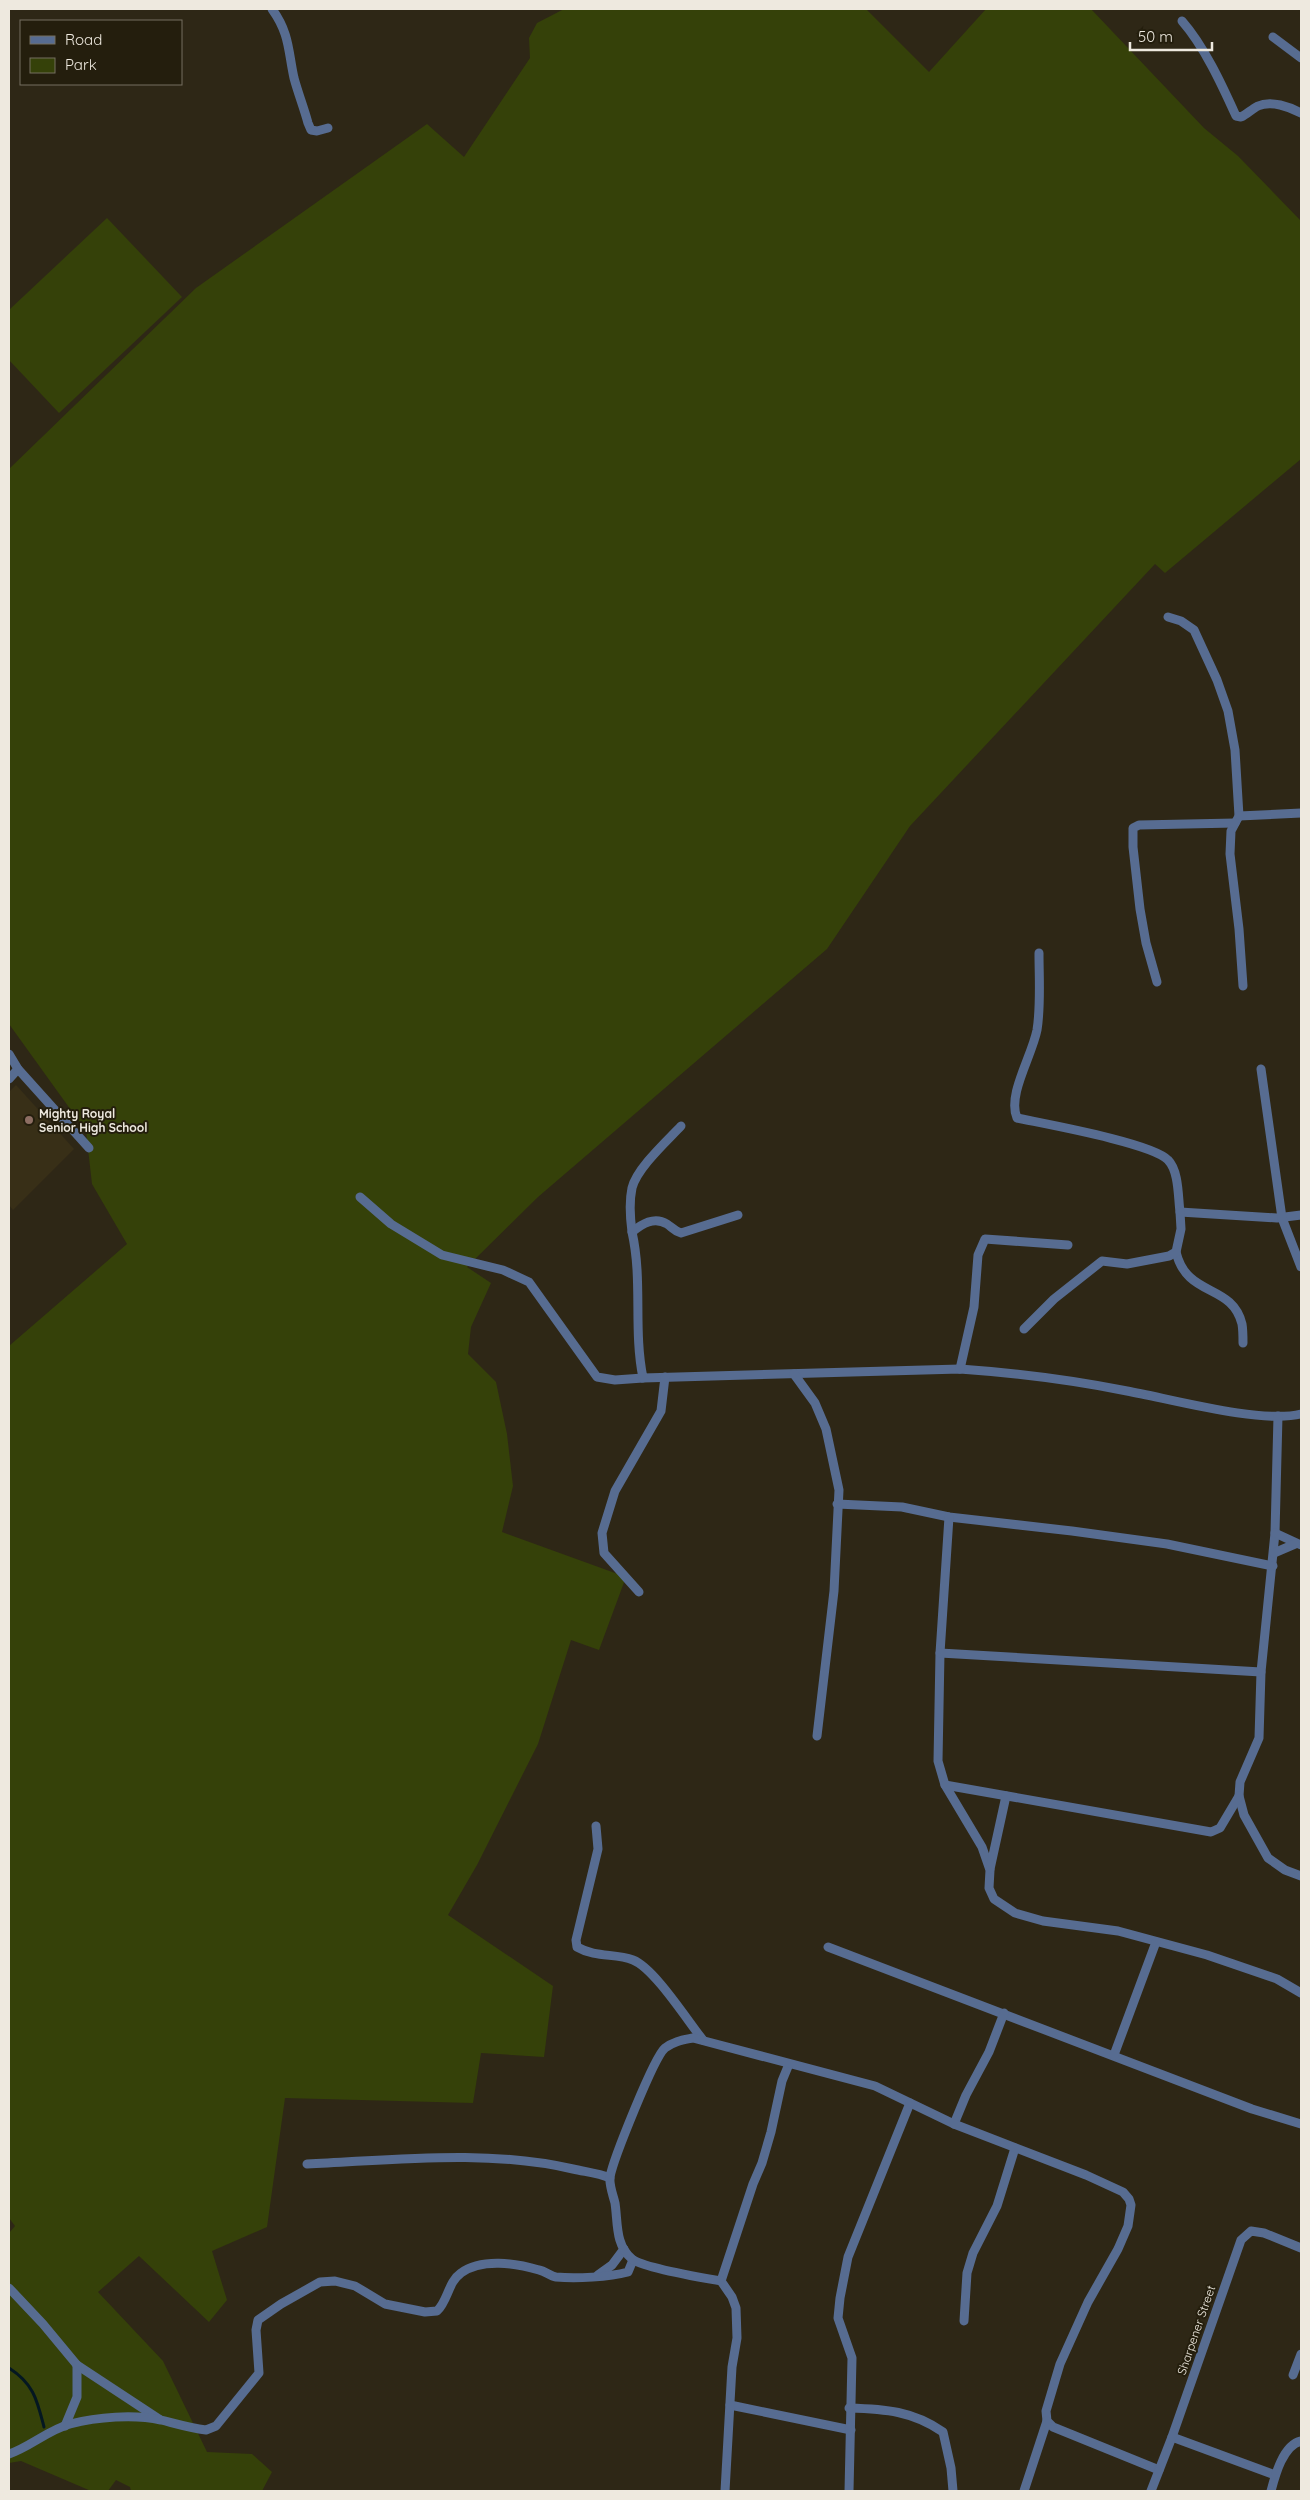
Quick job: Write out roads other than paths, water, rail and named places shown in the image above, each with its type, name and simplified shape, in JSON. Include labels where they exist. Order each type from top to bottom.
[{"type":"street","points":[[272,9],[279,18],[290,44],[294,78],[308,123],[312,130],[317,131],[328,128]]},
{"type":"street","points":[[1182,21],[1195,35],[1201,51],[1227,93],[1236,116],[1241,117],[1259,105],[1267,104],[1293,108],[1301,113]]},
{"type":"street","points":[[1273,37],[1301,58]]},
{"type":"street","points":[[1168,617],[1181,620],[1194,630],[1217,680],[1228,712],[1235,750],[1237,819],[1231,831],[1230,854],[1239,929],[1243,986]]},
{"type":"street","points":[[1156,982],[1140,909],[1133,847],[1134,828],[1139,825],[1301,813]]},
{"type":"street","points":[[1039,953],[1037,1030],[1015,1094],[1013,1109],[1017,1118],[1125,1143],[1152,1151],[1168,1159],[1173,1166],[1180,1212],[1181,1229],[1176,1252],[1179,1264],[1187,1277],[1198,1286],[1215,1292],[1228,1300],[1235,1309],[1242,1324],[1243,1343]]},
{"type":"street","points":[[9,1054],[18,1069],[88,1148]]},
{"type":"street","points":[[9,1079],[18,1069]]},
{"type":"street","points":[[1261,1069],[1282,1218],[1301,1267]]},
{"type":"street","points":[[643,1378],[639,1360],[638,1266],[630,1213],[633,1186],[641,1171],[681,1126]]},
{"type":"street","points":[[360,1197],[391,1224],[442,1255],[503,1270],[528,1282],[597,1377],[615,1380],[960,1369],[1081,1382],[1239,1412],[1278,1416],[1301,1414]]},
{"type":"street","points":[[1180,1212],[1282,1218],[1301,1216]]},
{"type":"street","points":[[632,1232],[647,1222],[656,1220],[681,1232],[738,1215]]},
{"type":"street","points":[[960,1369],[974,1307],[978,1255],[985,1240],[1068,1246]]},
{"type":"street","points":[[1024,1329],[1054,1299],[1102,1261],[1127,1264],[1176,1252]]},
{"type":"street","points":[[794,1374],[805,1387],[826,1429],[838,1480],[834,1590],[816,1736]]},
{"type":"street","points":[[639,1592],[604,1553],[602,1533],[616,1491],[661,1411],[665,1377]]},
{"type":"street","points":[[1278,1416],[1274,1553],[1261,1672],[1259,1738],[1240,1782],[1239,1796],[1244,1815],[1268,1858],[1285,1870],[1301,1876]]},
{"type":"street","points":[[837,1504],[902,1507],[949,1516],[1168,1544],[1273,1566]]},
{"type":"street","points":[[949,1516],[940,1653],[938,1761],[944,1785],[982,1847],[990,1870]]},
{"type":"street","points":[[1275,1533],[1298,1544]]},
{"type":"street","points":[[1274,1553],[1298,1544]]},
{"type":"street","points":[[940,1653],[1261,1672]]},
{"type":"street","points":[[944,1785],[1211,1832],[1220,1828],[1239,1796]]},
{"type":"street","points":[[1006,1796],[990,1870],[989,1888],[994,1899],[1015,1913],[1042,1921],[1118,1931],[1223,1961],[1277,1979],[1301,1993]]},
{"type":"street","points":[[596,1826],[598,1849],[576,1940],[577,1947],[584,1951],[610,1957],[632,1959],[649,1969],[703,2040]]},
{"type":"street","points":[[1114,2055],[1156,1942]]},
{"type":"street","points":[[828,1947],[1252,2109],[1301,2124]]},
{"type":"street","points":[[954,2124],[966,2095],[989,2052],[1004,2014]]},
{"type":"street","points":[[725,2491],[732,2366],[737,2338],[736,2308],[732,2297],[721,2281],[691,2276],[633,2260],[624,2250],[617,2234],[610,2178],[636,2108],[664,2049],[675,2041],[693,2038],[875,2086],[954,2124],[1086,2175],[1124,2192],[1130,2198],[1128,2226],[1118,2249],[1088,2302],[1060,2364],[1046,2411],[1047,2421],[1024,2491]]},
{"type":"street","points":[[721,2281],[753,2184],[762,2163],[782,2082],[790,2064]]},
{"type":"street","points":[[849,2491],[851,2430],[849,2408],[852,2358],[838,2318],[840,2298],[848,2257],[910,2103]]},
{"type":"street","points":[[964,2321],[967,2273],[973,2253],[997,2206],[1015,2148]]},
{"type":"street","points":[[307,2164],[452,2156],[498,2158],[550,2164],[610,2178]]},
{"type":"street","name":"Sharpener Street","points":[[1151,2491],[1172,2437],[1241,2240],[1251,2231],[1264,2233],[1301,2248]]},
{"type":"street","points":[[598,2276],[612,2265],[624,2250]]},
{"type":"street","points":[[9,2454],[23,2450],[65,2426],[125,2418],[161,2420],[206,2430],[216,2426],[259,2373],[256,2330],[258,2320],[281,2304],[320,2282],[335,2281],[355,2286],[385,2304],[431,2312],[437,2311],[443,2306],[450,2287],[459,2274],[474,2266],[521,2265],[541,2270],[554,2277],[598,2276],[628,2272],[633,2260]]},
{"type":"street","points":[[9,2288],[43,2324],[77,2365],[161,2420]]},
{"type":"street","points":[[1292,2375],[1301,2354]]},
{"type":"street","points":[[65,2426],[77,2397],[77,2365]]},
{"type":"street","points":[[730,2405],[851,2430]]},
{"type":"street","points":[[849,2408],[885,2408],[925,2419],[943,2432],[951,2468],[952,2491]]},
{"type":"street","points":[[1047,2421],[1053,2427],[1159,2470]]},
{"type":"street","points":[[1172,2437],[1275,2475]]},
{"type":"street","points":[[1271,2491],[1275,2475],[1288,2451],[1301,2441]]},
{"type":"waterway","points":[[9,2368],[24,2380],[33,2393],[44,2427]]},
{"type":"place","name":"Mighty Royal Senior High School","points":[[29,1120]]}]
